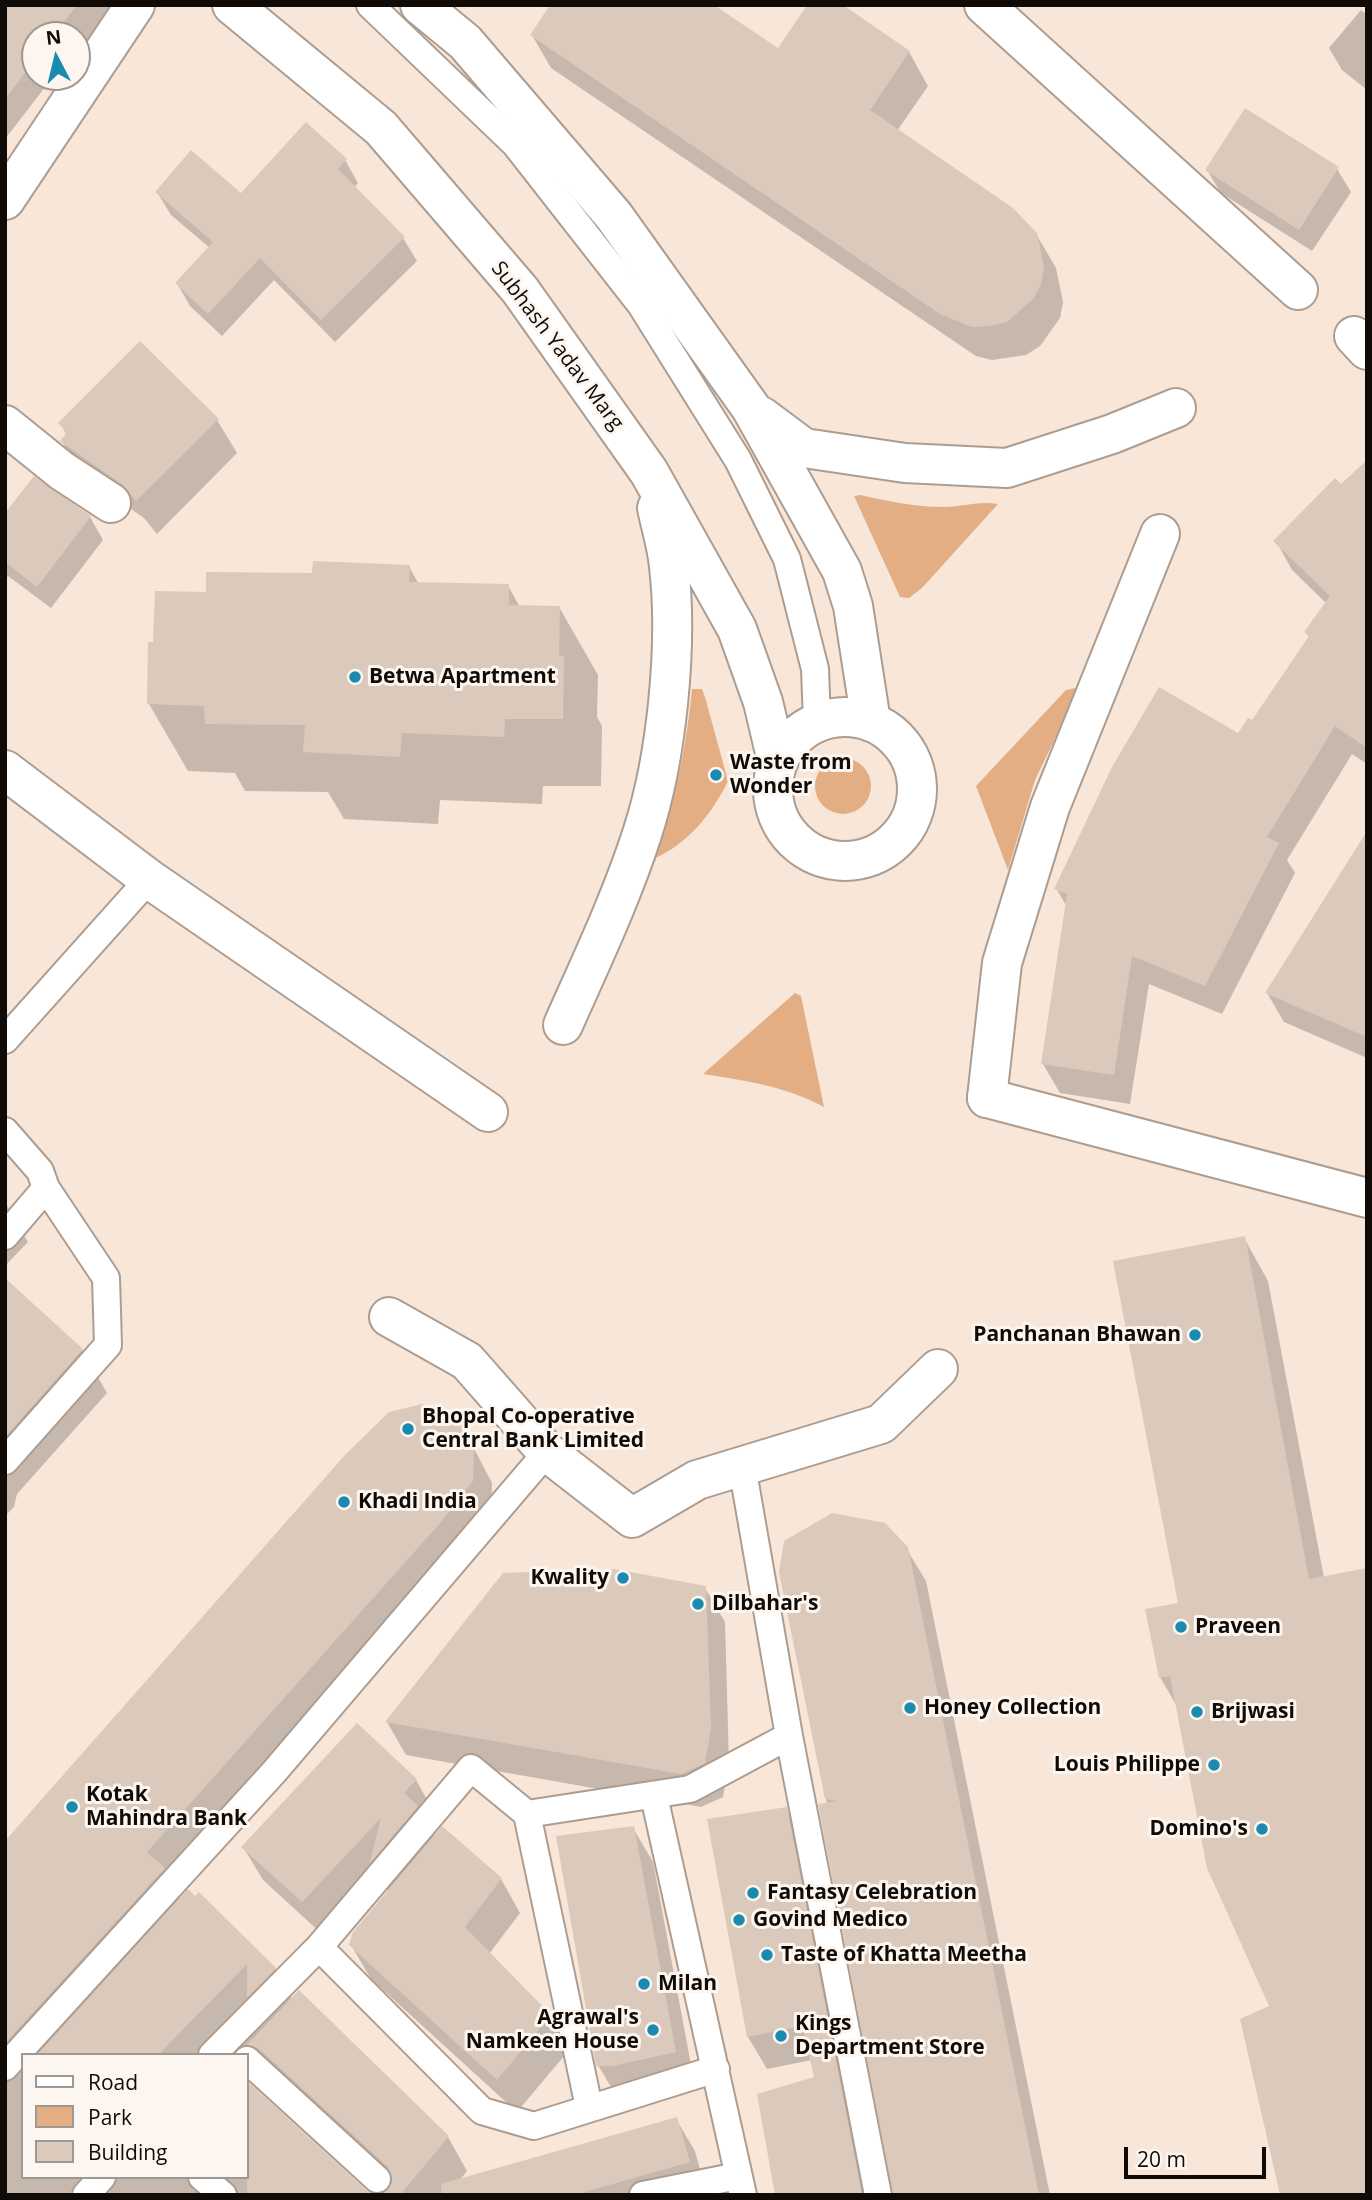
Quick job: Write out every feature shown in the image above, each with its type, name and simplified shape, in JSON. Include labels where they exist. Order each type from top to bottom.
[{"type":"main road","points":[[5,200],[135,5]]},
{"type":"main road","name":"Subhash Yadav Marg","points":[[232,5],[380,128],[520,290],[649,472],[737,629],[763,702],[777,761]]},
{"type":"main road","points":[[420,5],[465,42],[614,216],[751,408],[842,571],[853,606],[871,722]]},
{"type":"main road","points":[[984,5],[1298,290]]},
{"type":"main road","points":[[751,408],[804,447],[905,463],[1007,468],[1112,434],[1176,408]]},
{"type":"main road","points":[[5,425],[62,471],[111,503]]},
{"type":"main road","points":[[563,1025],[603,936],[642,833],[660,764],[670,671],[669,566],[649,472]]},
{"type":"main road","points":[[1160,534],[1050,807],[1002,963],[987,1098],[1367,1198]]},
{"type":"main road","points":[[844,716],[871,722],[896,737],[913,760],[919,788],[913,816],[897,840],[874,856],[841,861],[815,853],[794,841],[778,817],[772,790],[777,761],[793,737],[817,722],[844,716]]},
{"type":"main road","points":[[5,770],[149,879],[488,1112]]},
{"type":"main road","points":[[389,1317],[467,1361],[547,1452],[632,1518],[697,1480],[881,1424],[938,1369]]},
{"type":"lane","points":[[370,5],[516,144],[641,305],[731,449],[787,559],[815,669],[817,722]]},
{"type":"lane","points":[[5,1040],[149,879]]},
{"type":"lane","points":[[5,1131],[40,1171],[47,1188],[106,1278],[108,1345],[5,1461]]},
{"type":"lane","points":[[5,1236],[47,1188]]},
{"type":"lane","points":[[5,2067],[274,1772],[547,1452]]},
{"type":"lane","points":[[743,1466],[789,1736],[878,2195]]},
{"type":"lane","points":[[527,1814],[690,1790],[789,1736]]},
{"type":"lane","points":[[226,2050],[319,1947],[471,1768],[527,1814],[589,2107]]},
{"type":"lane","points":[[643,2195],[740,2185],[654,1796]]},
{"type":"lane","points":[[319,1947],[482,2111],[534,2126],[716,2069]]},
{"type":"lane","points":[[248,2061],[377,2179]]},
{"type":"lane","points":[[86,2195],[100,2179]]},
{"type":"lane","points":[[204,2179],[223,2195]]},
{"type":"green space","points":[[854,496],[926,506],[998,504],[922,588],[909,598],[900,597]]},
{"type":"green space","points":[[1080,687],[1035,780],[1008,870],[976,786],[1066,690]]},
{"type":"green space","points":[[692,689],[702,689],[728,781],[697,827],[677,846],[653,859],[668,817],[678,776]]},
{"type":"green space","points":[[838,758],[848,758],[863,766],[869,775],[869,797],[863,806],[848,814],[838,814],[820,802],[815,791],[815,781],[827,763]]},
{"type":"green space","points":[[795,993],[801,996],[824,1107],[780,1089],[703,1074]]},
{"type":"building","points":[[5,5],[77,5],[65,21],[21,21],[21,78],[5,99]]},
{"type":"building","points":[[550,5],[714,5],[778,48],[807,5],[843,5],[910,51],[870,110],[1013,208],[1037,233],[1044,267],[1041,284],[1033,299],[1007,322],[990,326],[972,327],[940,314],[530,35]]},
{"type":"building","points":[[1245,108],[1339,167],[1299,230],[1205,170]]},
{"type":"building","points":[[306,122],[347,159],[338,169],[405,237],[321,320],[260,258],[208,314],[175,283],[213,242],[155,192],[191,150],[241,193]]},
{"type":"building","points":[[140,341],[219,419],[136,501],[123,485],[60,441],[67,432],[58,423]]},
{"type":"building","points":[[1367,460],[1367,748],[1335,726],[1267,837],[1279,843],[1205,986],[1132,956],[1114,1075],[1041,1064],[1067,894],[1054,889],[1112,767],[1159,687],[1238,733],[1248,718],[1252,720],[1309,636],[1304,632],[1330,596],[1273,541],[1335,478],[1341,484]]},
{"type":"building","points":[[34,476],[91,516],[37,587],[5,562],[5,513]]},
{"type":"building","name":"Betwa Apartment","points":[[313,561],[410,565],[409,582],[509,584],[509,605],[560,606],[559,656],[564,656],[563,719],[505,719],[504,737],[402,733],[400,757],[303,752],[305,725],[205,724],[204,706],[147,704],[148,642],[153,642],[155,591],[206,592],[206,572],[312,573]]},
{"type":"building","points":[[1367,831],[1367,1037],[1265,993]]},
{"type":"building","points":[[1245,1236],[1309,1579],[1367,1568],[1367,2195],[1280,2195],[1240,2019],[1269,2006],[1207,1868],[1170,1676],[1159,1678],[1145,1609],[1178,1603],[1113,1261]]},
{"type":"building","points":[[5,1278],[83,1349],[5,1437]]},
{"type":"building","points":[[422,1404],[458,1415],[474,1449],[473,1481],[441,1522],[147,1852],[165,1868],[5,2043],[5,1841],[345,1455],[389,1412]]},
{"type":"building","points":[[832,1513],[885,1523],[908,1547],[1039,2195],[893,2195],[818,1804],[838,1801],[825,1799],[779,1572],[784,1541]]},
{"type":"building","points":[[614,1569],[706,1586],[711,1728],[705,1763],[681,1774],[385,1722],[503,1573]]},
{"type":"building","points":[[357,1723],[417,1779],[404,1793],[418,1806],[370,1863],[381,1818],[302,1902],[241,1847]]},
{"type":"building","points":[[787,1807],[862,2195],[775,2195],[757,2094],[814,2077],[802,2026],[747,2037],[707,1819]]},
{"type":"building","points":[[442,1826],[502,1878],[465,1927],[551,2015],[497,2080],[349,1945],[353,1932]]},
{"type":"building","points":[[634,1826],[676,2052],[612,2066],[596,2066],[556,1836]]},
{"type":"building","points":[[188,1889],[195,1896],[199,1892],[276,1968],[247,1998],[247,1964],[160,2053],[39,2053]]},
{"type":"building","points":[[299,1990],[449,2136],[400,2195],[247,2195],[248,2082],[367,2191],[382,2194],[392,2183],[388,2167],[258,2048],[247,2045]]},
{"type":"building","points":[[677,2117],[690,2162],[574,2195],[442,2195],[441,2184]]},
{"type":"place","name":"Betwa Apartment","points":[[355,677]]},
{"type":"place","name":"Waste from Wonder","points":[[716,775]]},
{"type":"place","name":"Panchanan Bhawan","points":[[1195,1335]]},
{"type":"place","name":"Bhopal Co-operative Central Bank Limited","points":[[408,1429]]},
{"type":"place","name":"Khadi India","points":[[344,1502]]},
{"type":"place","name":"Kwality","points":[[623,1578]]},
{"type":"place","name":"Dilbahar's","points":[[698,1604]]},
{"type":"place","name":"Praveen","points":[[1181,1627]]},
{"type":"place","name":"Honey Collection","points":[[910,1708]]},
{"type":"place","name":"Brijwasi","points":[[1197,1712]]},
{"type":"place","name":"Louis Philippe","points":[[1214,1765]]},
{"type":"place","name":"Kotak Mahindra Bank","points":[[72,1807]]},
{"type":"place","name":"Domino's","points":[[1262,1829]]},
{"type":"place","name":"Fantasy Celebration","points":[[753,1893]]},
{"type":"place","name":"Govind Medico","points":[[739,1920]]},
{"type":"place","name":"Taste of Khatta Meetha","points":[[767,1955]]},
{"type":"place","name":"Milan","points":[[644,1984]]},
{"type":"place","name":"Agrawal's Namkeen House","points":[[653,2030]]},
{"type":"place","name":"Kings Department Store","points":[[781,2036]]}]
